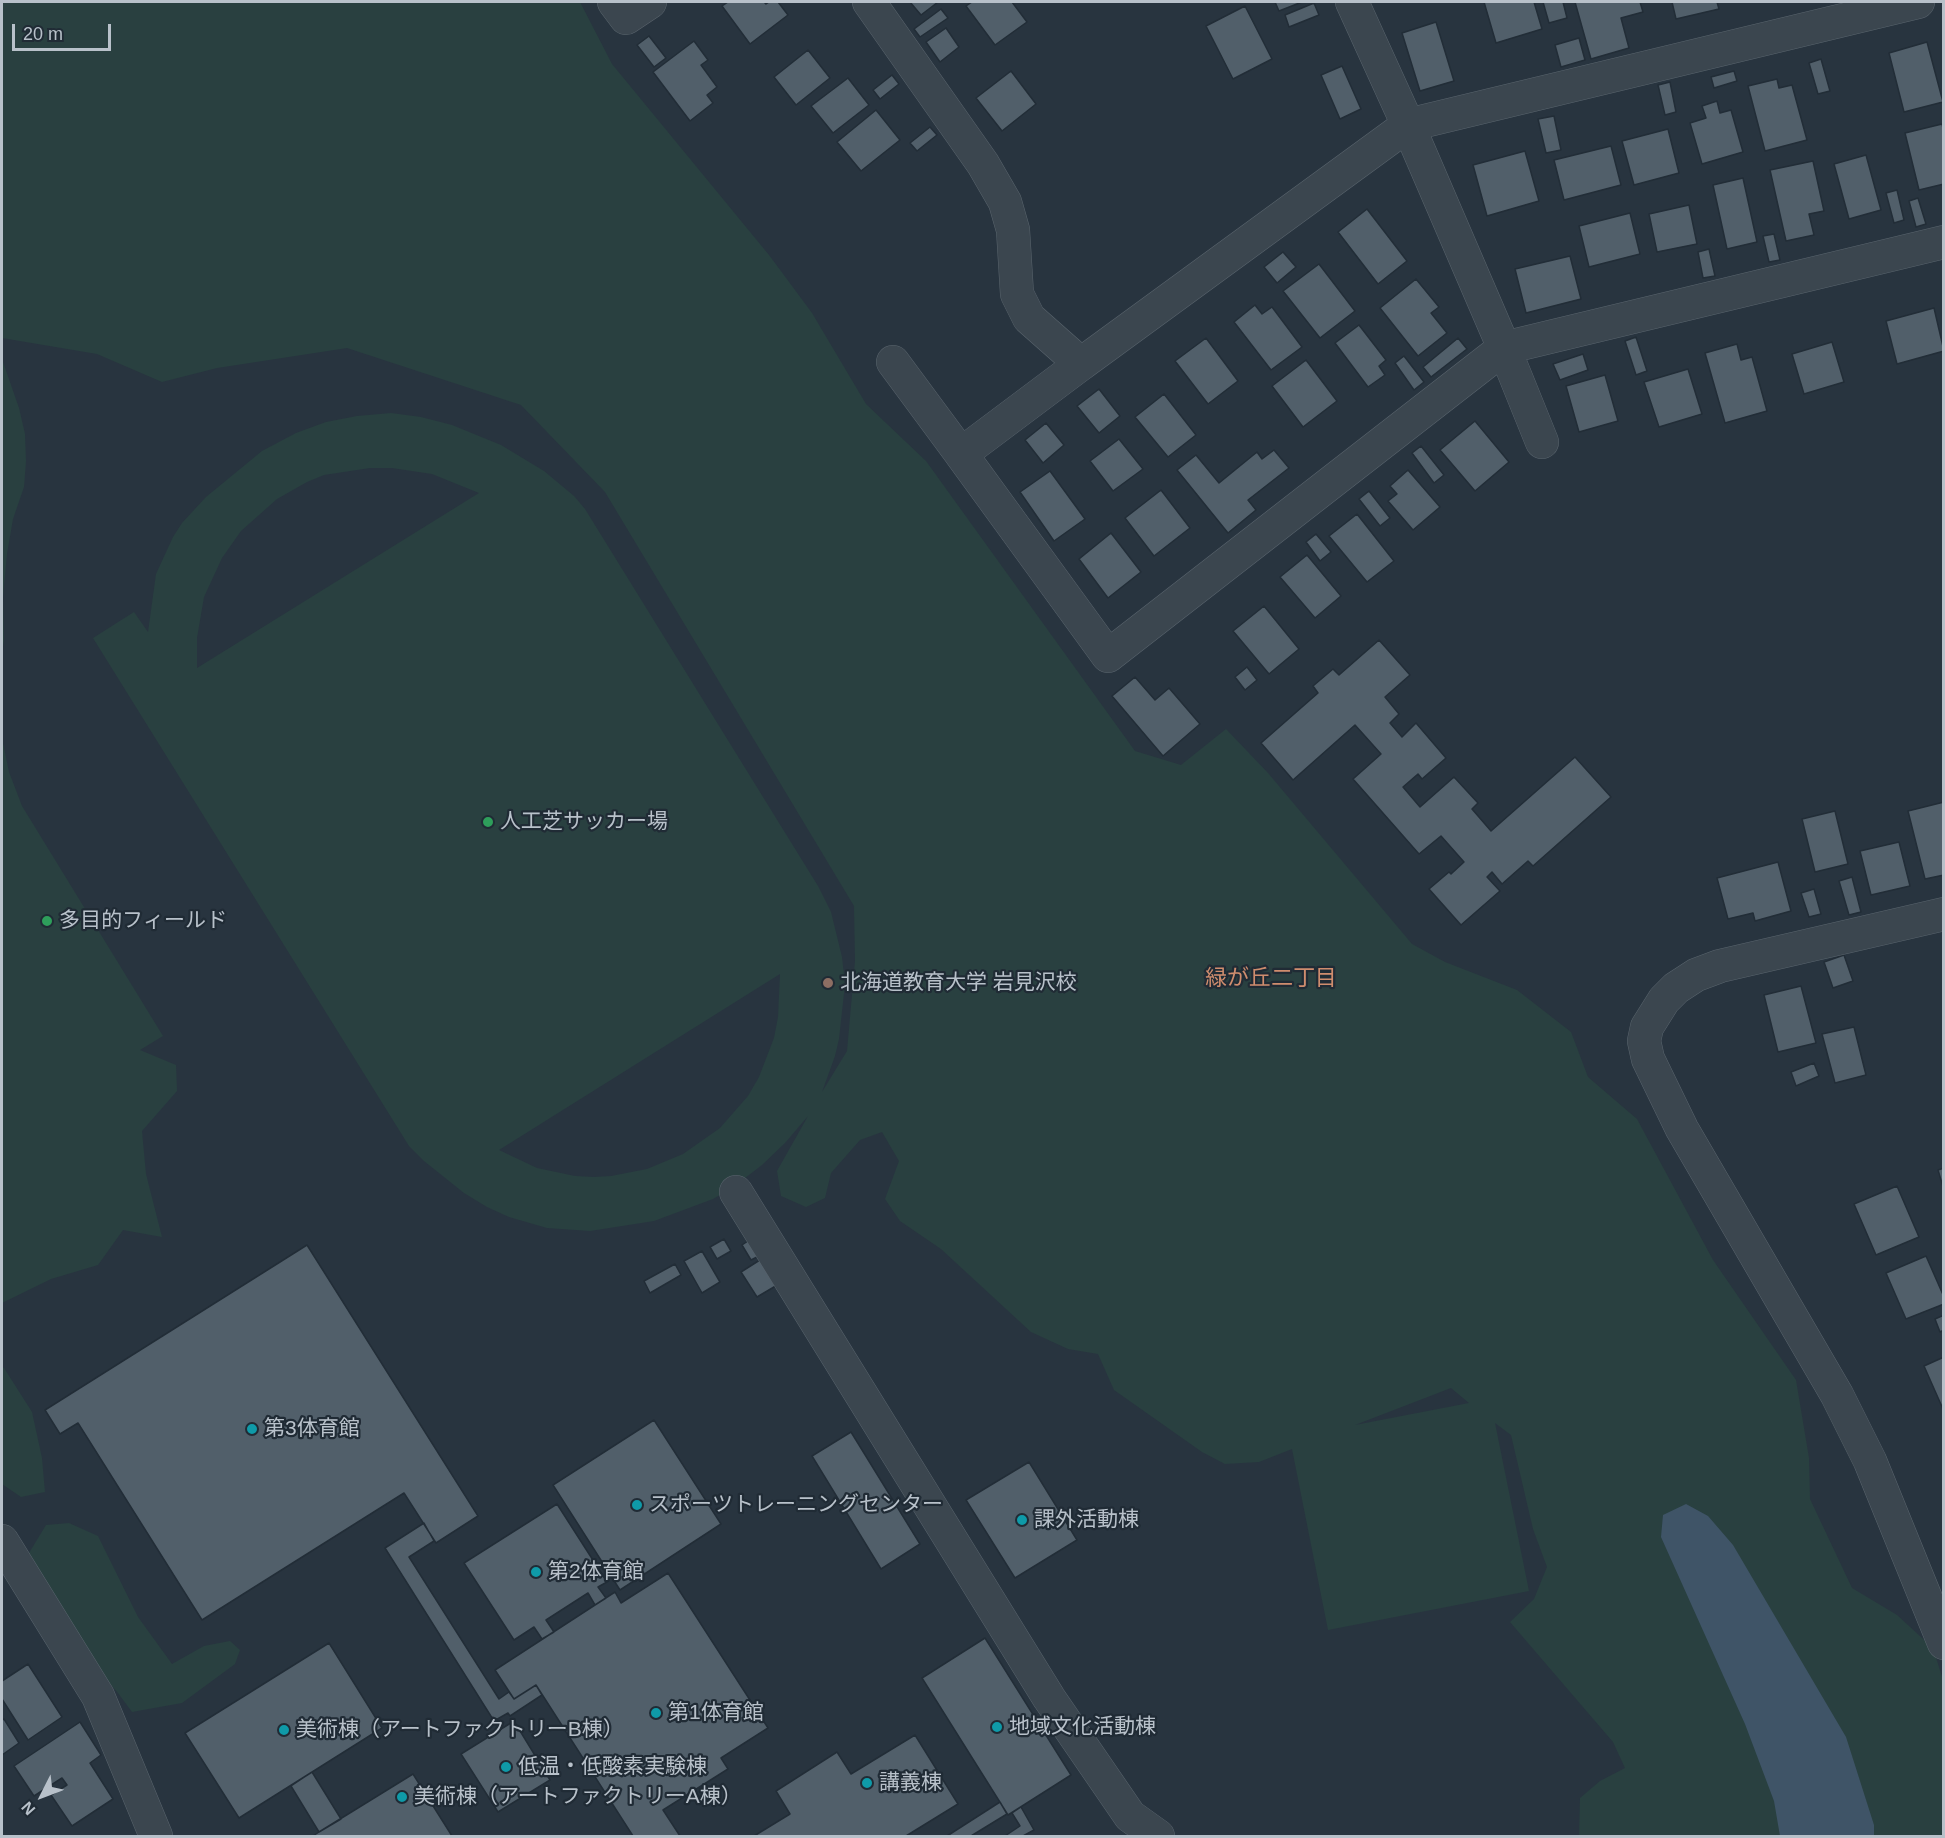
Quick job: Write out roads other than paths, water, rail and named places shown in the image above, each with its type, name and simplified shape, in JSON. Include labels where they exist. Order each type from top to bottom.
[{"type":"street","points":[[615,2],[626,18],[650,2]]},
{"type":"street","points":[[869,2],[983,164],[1005,202],[1013,230],[1017,294],[1029,318],[1081,364]]},
{"type":"street","points":[[1352,2],[1408,125],[1542,441]]},
{"type":"street","points":[[961,454],[1408,125],[1918,2]]},
{"type":"street","points":[[893,362],[1108,656],[1504,348],[1944,242]]},
{"type":"street","points":[[1944,914],[1720,966],[1704,972],[1676,988],[1664,1000],[1647,1027],[1644,1041],[1648,1059],[1682,1129],[1837,1395],[1870,1461],[1944,1643]]},
{"type":"street","points":[[736,1192],[1049,1698],[1130,1816],[1158,1836]]},
{"type":"street","points":[[6,1556],[98,1696],[156,1836]]},
{"type":"water","points":[[1686,1504],[1708,1516],[1733,1545],[1846,1737],[1874,1825],[1874,1836],[1780,1836],[1774,1801],[1745,1724],[1661,1537],[1663,1515]]},
{"type":"place","name":"人工芝サッカー場","points":[[488,822]]},
{"type":"place","name":"多目的フィールド","points":[[47,921]]},
{"type":"place","name":"北海道教育大学 岩見沢校","points":[[828,983]]},
{"type":"place","name":"第3体育館","points":[[252,1429]]},
{"type":"place","name":"スポーツトレーニングセンター","points":[[637,1505]]},
{"type":"place","name":"課外活動棟","points":[[1022,1520]]},
{"type":"place","name":"第2体育館","points":[[536,1572]]},
{"type":"place","name":"第1体育館","points":[[656,1713]]},
{"type":"place","name":"地域文化活動棟","points":[[997,1727]]},
{"type":"place","name":"美術棟（アートファクトリーB棟）","points":[[284,1730]]},
{"type":"place","name":"低温・低酸素実験棟","points":[[506,1767]]},
{"type":"place","name":"講義棟","points":[[867,1783]]},
{"type":"place","name":"美術棟（アートファクトリーA棟）","points":[[402,1797]]},
{"type":"district","name":"緑が丘二丁目","points":[[1271,979]]}]
